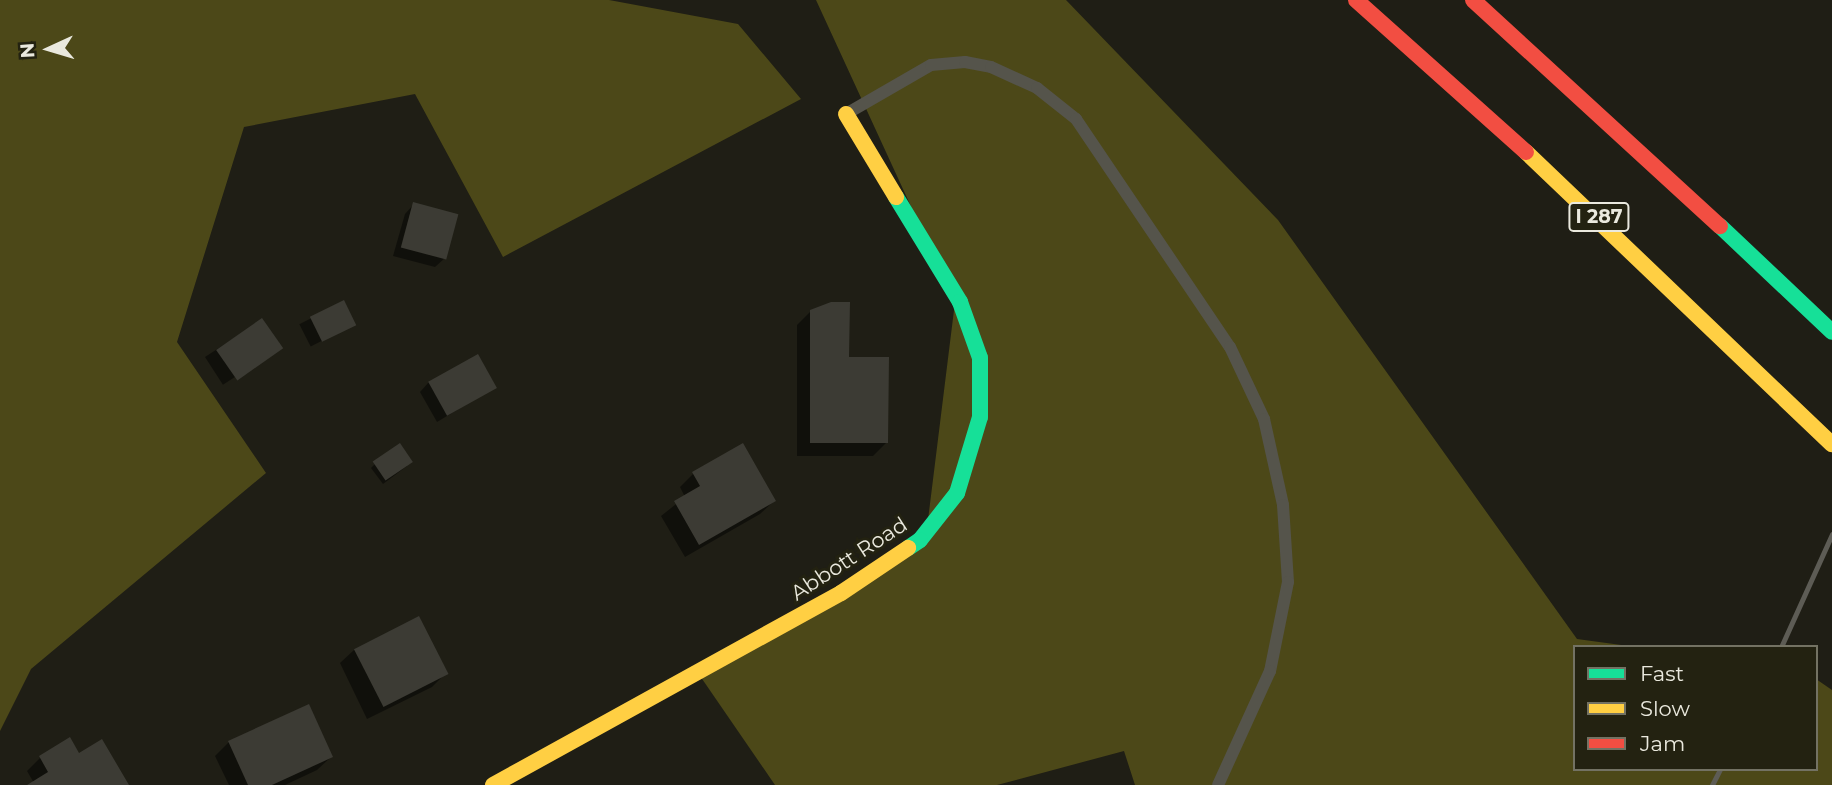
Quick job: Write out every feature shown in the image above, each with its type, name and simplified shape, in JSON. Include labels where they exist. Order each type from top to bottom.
[{"type":"main road","name":"I 287","points":[[1356,0],[1590,209],[1832,444]]},
{"type":"main road","points":[[1473,0],[1643,152],[1832,332]]},
{"type":"main road","name":"Abbott Road","points":[[493,785],[852,586],[920,540],[957,493],[980,417],[980,358],[960,302],[846,114]]},
{"type":"lane","points":[[846,114],[931,65],[965,62],[991,67],[1037,88],[1076,119],[1230,347],[1264,419],[1283,505],[1288,582],[1270,671],[1218,785]]},
{"type":"shaded area","points":[[0,0],[609,0],[738,24],[801,99],[503,257],[415,94],[244,127],[177,342],[266,473],[31,669],[0,731]]},
{"type":"shaded area","points":[[816,0],[1066,0],[1278,220],[1577,639],[1621,645],[1573,645],[1573,771],[1818,771],[1818,680],[1832,690],[1832,785],[1135,785],[1124,751],[997,785],[775,785],[698,673],[926,536],[955,302]]},
{"type":"building","points":[[413,202],[458,214],[446,260],[401,247]]},
{"type":"building","points":[[344,300],[356,325],[322,342],[310,317]]},
{"type":"building","points":[[831,302],[850,302],[849,357],[889,357],[888,443],[810,443],[810,310]]},
{"type":"building","points":[[262,318],[283,348],[237,380],[216,350]]},
{"type":"building","points":[[478,354],[497,388],[447,416],[428,382]]},
{"type":"building","points":[[400,443],[413,462],[386,481],[373,461]]},
{"type":"building","points":[[743,443],[776,501],[699,545],[674,501],[700,486],[692,472]]},
{"type":"building","points":[[419,616],[449,674],[383,707],[354,649]]},
{"type":"building","points":[[309,704],[333,757],[272,785],[248,785],[228,741]]},
{"type":"building","points":[[70,737],[79,753],[102,739],[129,785],[27,785],[48,772],[39,756]]},
{"type":"railway","points":[[1782,645],[1832,534]]},
{"type":"railway","points":[[1712,785],[1719,771]]},
{"type":"traffic: fast","points":[[896,197],[960,302],[980,358],[980,417],[957,493],[920,540],[908,548]]},
{"type":"traffic: fast","points":[[1720,226],[1832,332]]},
{"type":"traffic: slow","points":[[846,114],[896,197]]},
{"type":"traffic: slow","points":[[1526,152],[1832,444]]},
{"type":"traffic: slow","points":[[493,785],[841,593],[908,548]]},
{"type":"traffic: jam","points":[[1356,0],[1526,152]]},
{"type":"traffic: jam","points":[[1473,0],[1720,226]]}]
